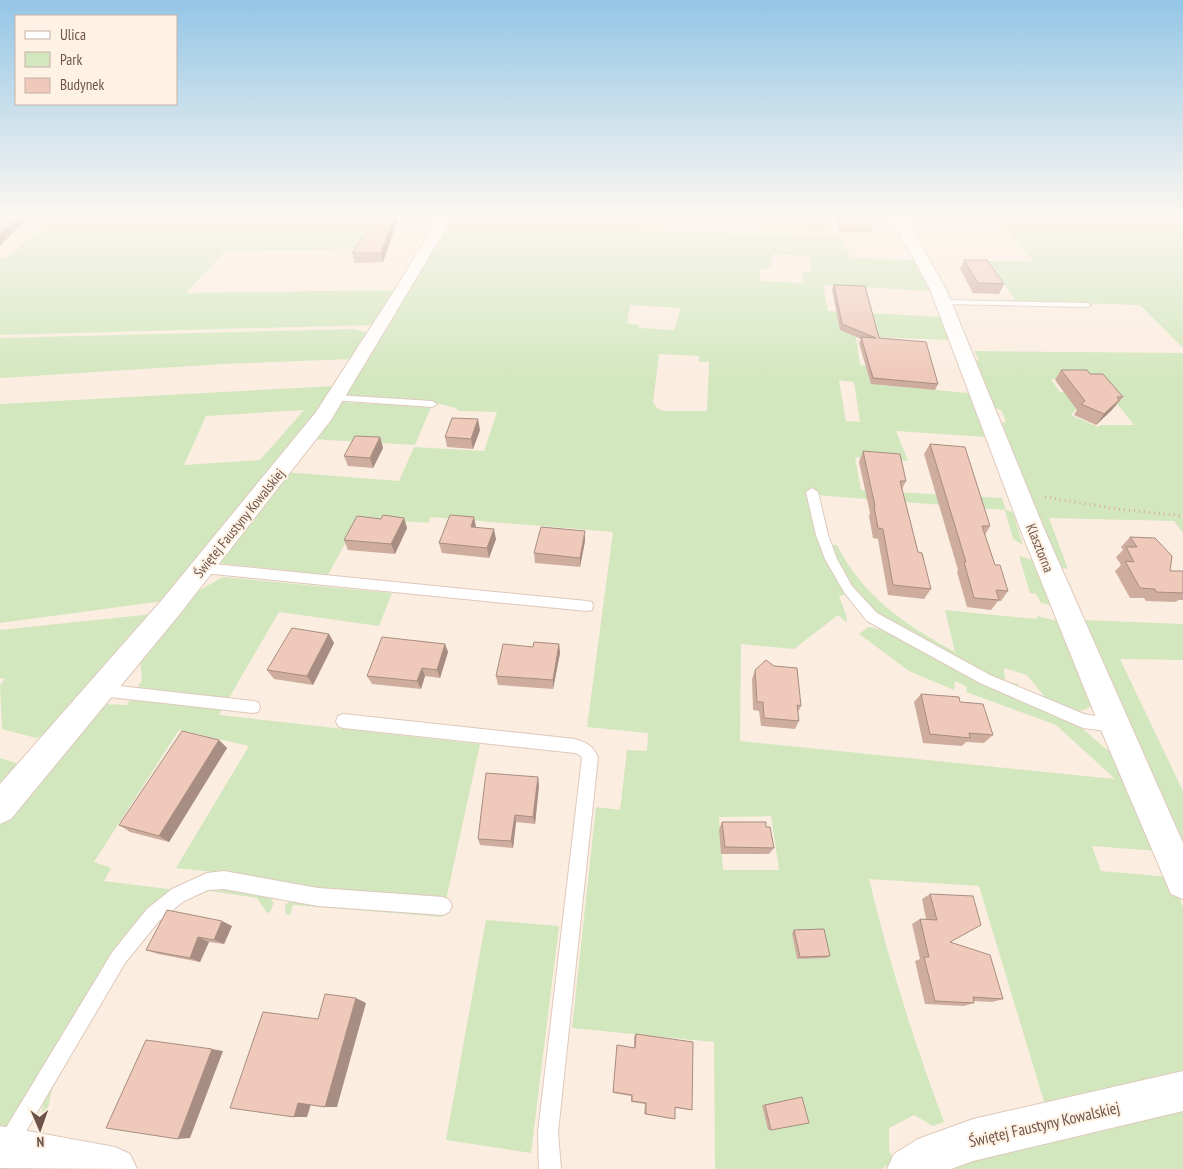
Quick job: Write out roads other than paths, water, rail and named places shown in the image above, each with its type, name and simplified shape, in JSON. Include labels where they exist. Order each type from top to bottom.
[{"type":"street","name":"Świętej Faustyny Kowalskiej","points":[[0,808],[203,568],[336,398],[415,269]]},
{"type":"street","name":"Klasztorna","points":[[927,269],[943,302],[1019,495],[1114,726],[1183,882]]},
{"type":"street","name":"Świętej Faustyny Kowalskiej","points":[[909,1169],[934,1154],[961,1143],[1183,1091]]},
{"type":"street","points":[[2,1148],[115,1169]]},
{"type":"lane","points":[[943,302],[1088,305]]},
{"type":"lane","points":[[336,398],[432,404]]},
{"type":"lane","points":[[812,492],[822,535],[831,559],[848,590],[872,617],[916,643],[986,679],[1083,721],[1114,726]]},
{"type":"lane","points":[[203,568],[587,606]]},
{"type":"lane","points":[[101,690],[253,707]]},
{"type":"lane","points":[[343,721],[575,746],[584,749],[590,757],[548,1132],[550,1169]]},
{"type":"lane","points":[[2,1148],[119,958],[145,924],[162,906],[178,894],[207,882],[224,880],[324,897],[443,906]]}]
